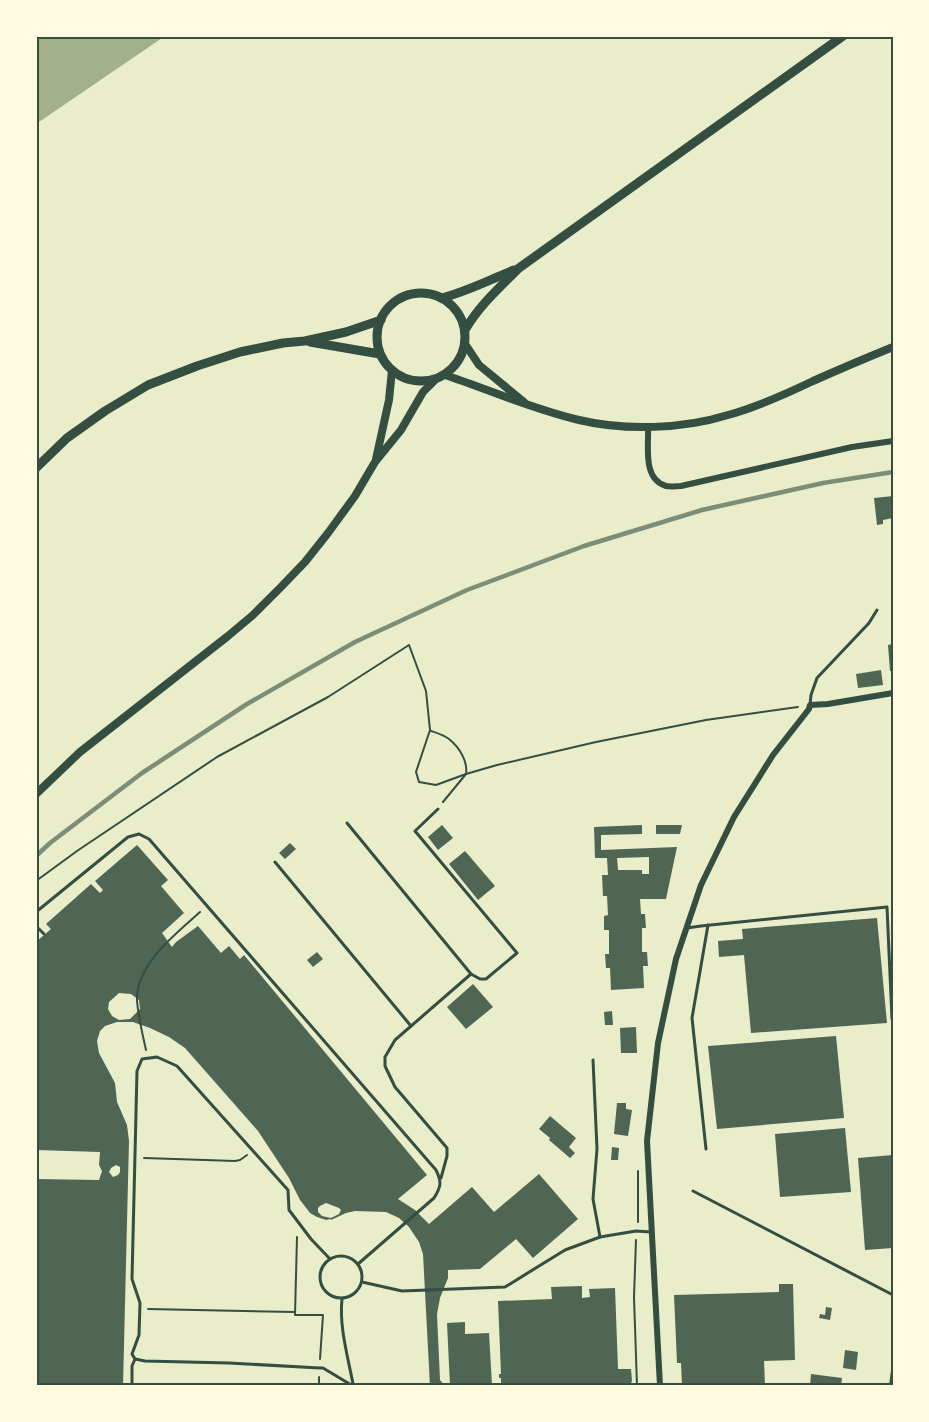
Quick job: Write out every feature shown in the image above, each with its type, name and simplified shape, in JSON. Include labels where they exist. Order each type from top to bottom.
[{"type":"main road","points":[[465,330],[485,301],[519,268],[843,36]]},
{"type":"main road","points":[[442,298],[473,289],[519,268]]},
{"type":"main road","points":[[418,293],[442,298],[453,306],[461,317],[465,330],[465,344],[459,362],[445,375],[435,380],[423,382],[401,377],[385,363],[380,354],[377,331],[381,320],[387,309],[406,296],[418,293]]},
{"type":"main road","points":[[36,468],[67,438],[148,385],[240,352],[346,332],[381,320]]},
{"type":"main road","points":[[305,341],[380,354]]},
{"type":"main road","points":[[465,344],[479,365],[529,406]]},
{"type":"main road","points":[[445,375],[529,406],[581,421],[648,427],[712,420],[730,415],[893,347]]},
{"type":"main road","points":[[375,462],[389,400],[392,370]]},
{"type":"main road","points":[[36,794],[80,752],[254,615],[305,562],[328,533],[355,496],[375,462],[401,430],[423,393],[435,380]]},
{"type":"street","points":[[648,427],[650,469],[653,477],[665,486],[681,486],[852,447],[893,441]]},
{"type":"street","points":[[660,1386],[647,1141],[658,1042],[676,959],[686,928],[701,885],[734,817],[773,754],[810,705],[893,693]]},
{"type":"lane","points":[[810,705],[817,678],[868,623],[877,610]]},
{"type":"lane","points":[[347,823],[471,974],[480,979],[486,979],[517,953],[415,831],[438,809]]},
{"type":"lane","points":[[36,912],[128,837],[139,834],[149,839],[436,1170],[441,1179]]},
{"type":"lane","points":[[275,862],[411,1026]]},
{"type":"lane","points":[[887,907],[892,1019]]},
{"type":"lane","points":[[686,928],[893,907]]},
{"type":"lane","points":[[706,1149],[692,1018],[708,925]]},
{"type":"lane","points":[[36,926],[44,934]]},
{"type":"lane","points":[[358,1264],[434,1198],[440,1189],[447,1156],[447,1148],[395,1087],[385,1066],[385,1057],[395,1040],[471,974]]},
{"type":"lane","points":[[330,1259],[289,1210],[288,1190],[177,1066],[157,1057],[141,1059],[137,1071],[132,1279],[140,1308],[139,1335],[132,1354],[135,1359],[320,1368],[353,1386]]},
{"type":"lane","points":[[592,1059],[597,1149],[593,1199],[600,1238]]},
{"type":"lane","points":[[693,1191],[893,1295]]},
{"type":"lane","points":[[362,1282],[402,1291],[505,1287],[565,1250],[600,1238],[636,1231],[651,1232]]},
{"type":"lane","points":[[342,1256],[358,1264],[363,1276],[355,1293],[342,1298],[329,1294],[324,1289],[320,1276],[330,1259],[342,1256]]},
{"type":"lane","points":[[342,1298],[344,1335],[353,1386]]},
{"type":"lane","points":[[132,1386],[132,1366],[135,1359]]},
{"type":"path","points":[[36,881],[77,850],[217,757],[328,697],[409,645],[426,692],[430,730],[416,772],[419,782],[436,785],[497,765],[618,738],[706,720],[810,705]]},
{"type":"path","points":[[430,730],[444,736],[454,745],[465,760],[467,769],[466,774],[438,809]]},
{"type":"path","points":[[148,1058],[137,995],[143,973],[166,942],[207,907]]},
{"type":"path","points":[[135,1158],[235,1161],[240,1160],[252,1150]]},
{"type":"path","points":[[637,1386],[634,1297],[636,1231],[639,1219],[638,1167]]},
{"type":"path","points":[[294,1312],[297,1234],[303,1229]]},
{"type":"path","points":[[140,1308],[294,1312],[295,1315],[323,1315],[319,1386]]},
{"type":"path","points":[[890,1386],[893,1363]]},
{"type":"shaded area","points":[[36,36],[165,36],[36,124]]},
{"type":"building","points":[[893,496],[893,518],[883,520],[883,524],[877,525],[874,498]]},
{"type":"building","points":[[893,644],[893,671],[890,671],[888,645]]},
{"type":"building","points":[[881,670],[883,685],[858,688],[856,674]]},
{"type":"building","points":[[442,825],[453,838],[438,850],[428,837]]},
{"type":"building","points":[[642,825],[642,834],[601,835],[601,850],[677,847],[666,899],[640,899],[641,914],[645,914],[646,928],[642,928],[642,952],[647,952],[648,966],[643,966],[644,988],[611,990],[610,968],[606,968],[605,954],[609,954],[609,930],[604,930],[604,916],[608,915],[607,896],[603,896],[602,875],[608,875],[607,858],[595,858],[594,827]],"holes":[[[649,857],[649,874],[642,874],[642,870],[618,870],[617,858]]]},
{"type":"building","points":[[656,825],[682,825],[680,834],[656,834]]},
{"type":"building","points":[[290,843],[296,849],[285,859],[279,853]]},
{"type":"building","points":[[137,845],[168,880],[161,886],[184,913],[162,933],[172,947],[198,926],[221,953],[229,946],[240,959],[244,955],[427,1175],[398,1199],[415,1210],[429,1224],[472,1187],[494,1212],[539,1174],[578,1219],[533,1258],[516,1239],[480,1269],[448,1270],[448,1278],[440,1298],[437,1314],[440,1380],[445,1386],[430,1386],[423,1254],[419,1242],[409,1227],[399,1218],[386,1212],[355,1211],[331,1220],[310,1213],[258,1131],[185,1048],[150,1028],[133,1022],[117,1022],[105,1026],[100,1031],[97,1041],[99,1053],[115,1083],[117,1102],[127,1125],[129,1141],[123,1386],[36,1386],[36,1179],[99,1180],[102,1171],[99,1165],[100,1152],[36,1150],[36,942],[51,929],[46,924],[91,884],[100,893],[103,890],[95,881]],"holes":[[[119,993],[131,994],[139,1000],[140,1009],[130,1019],[119,1020],[112,1016],[108,1009],[109,1002]],[[116,1165],[120,1167],[118,1175],[113,1177],[109,1172]],[[326,1203],[341,1210],[339,1214],[331,1218],[322,1216],[318,1212],[320,1206]]]},
{"type":"building","points":[[465,851],[495,886],[478,900],[449,864]]},
{"type":"building","points":[[877,918],[887,1023],[751,1033],[744,955],[719,957],[718,941],[743,939],[742,929]]},
{"type":"building","points":[[317,952],[323,959],[313,967],[307,960]]},
{"type":"building","points":[[473,984],[493,1007],[466,1029],[447,1007]]},
{"type":"building","points":[[612,1011],[613,1025],[605,1025],[604,1012]]},
{"type":"building","points":[[636,1027],[637,1053],[621,1053],[620,1028]]},
{"type":"building","points":[[836,1036],[844,1118],[717,1129],[708,1046]]},
{"type":"building","points":[[617,1103],[626,1103],[626,1109],[632,1110],[628,1136],[614,1134]]},
{"type":"building","points":[[550,1116],[576,1138],[569,1147],[575,1153],[570,1158],[539,1129]]},
{"type":"building","points":[[845,1128],[851,1192],[780,1197],[775,1134]]},
{"type":"building","points":[[612,1147],[619,1148],[618,1160],[611,1160]]},
{"type":"building","points":[[893,1155],[893,1248],[865,1250],[858,1158]]},
{"type":"building","points":[[779,1284],[793,1284],[795,1360],[764,1361],[765,1386],[682,1386],[681,1363],[677,1363],[674,1295],[779,1292]]},
{"type":"building","points":[[582,1286],[582,1298],[590,1297],[589,1289],[615,1288],[618,1369],[631,1369],[630,1386],[501,1386],[498,1301],[552,1299],[551,1287]]},
{"type":"building","points":[[826,1307],[832,1308],[830,1320],[819,1318],[820,1314],[825,1315]]},
{"type":"building","points":[[465,1322],[465,1334],[489,1333],[492,1385],[450,1386],[447,1323]]},
{"type":"building","points":[[845,1350],[858,1352],[856,1370],[843,1368]]},
{"type":"building","points":[[811,1374],[842,1378],[841,1386],[810,1386]]},
{"type":"railway","points":[[36,856],[142,773],[247,704],[355,642],[467,590],[584,546],[702,510],[823,483],[893,472]]}]
